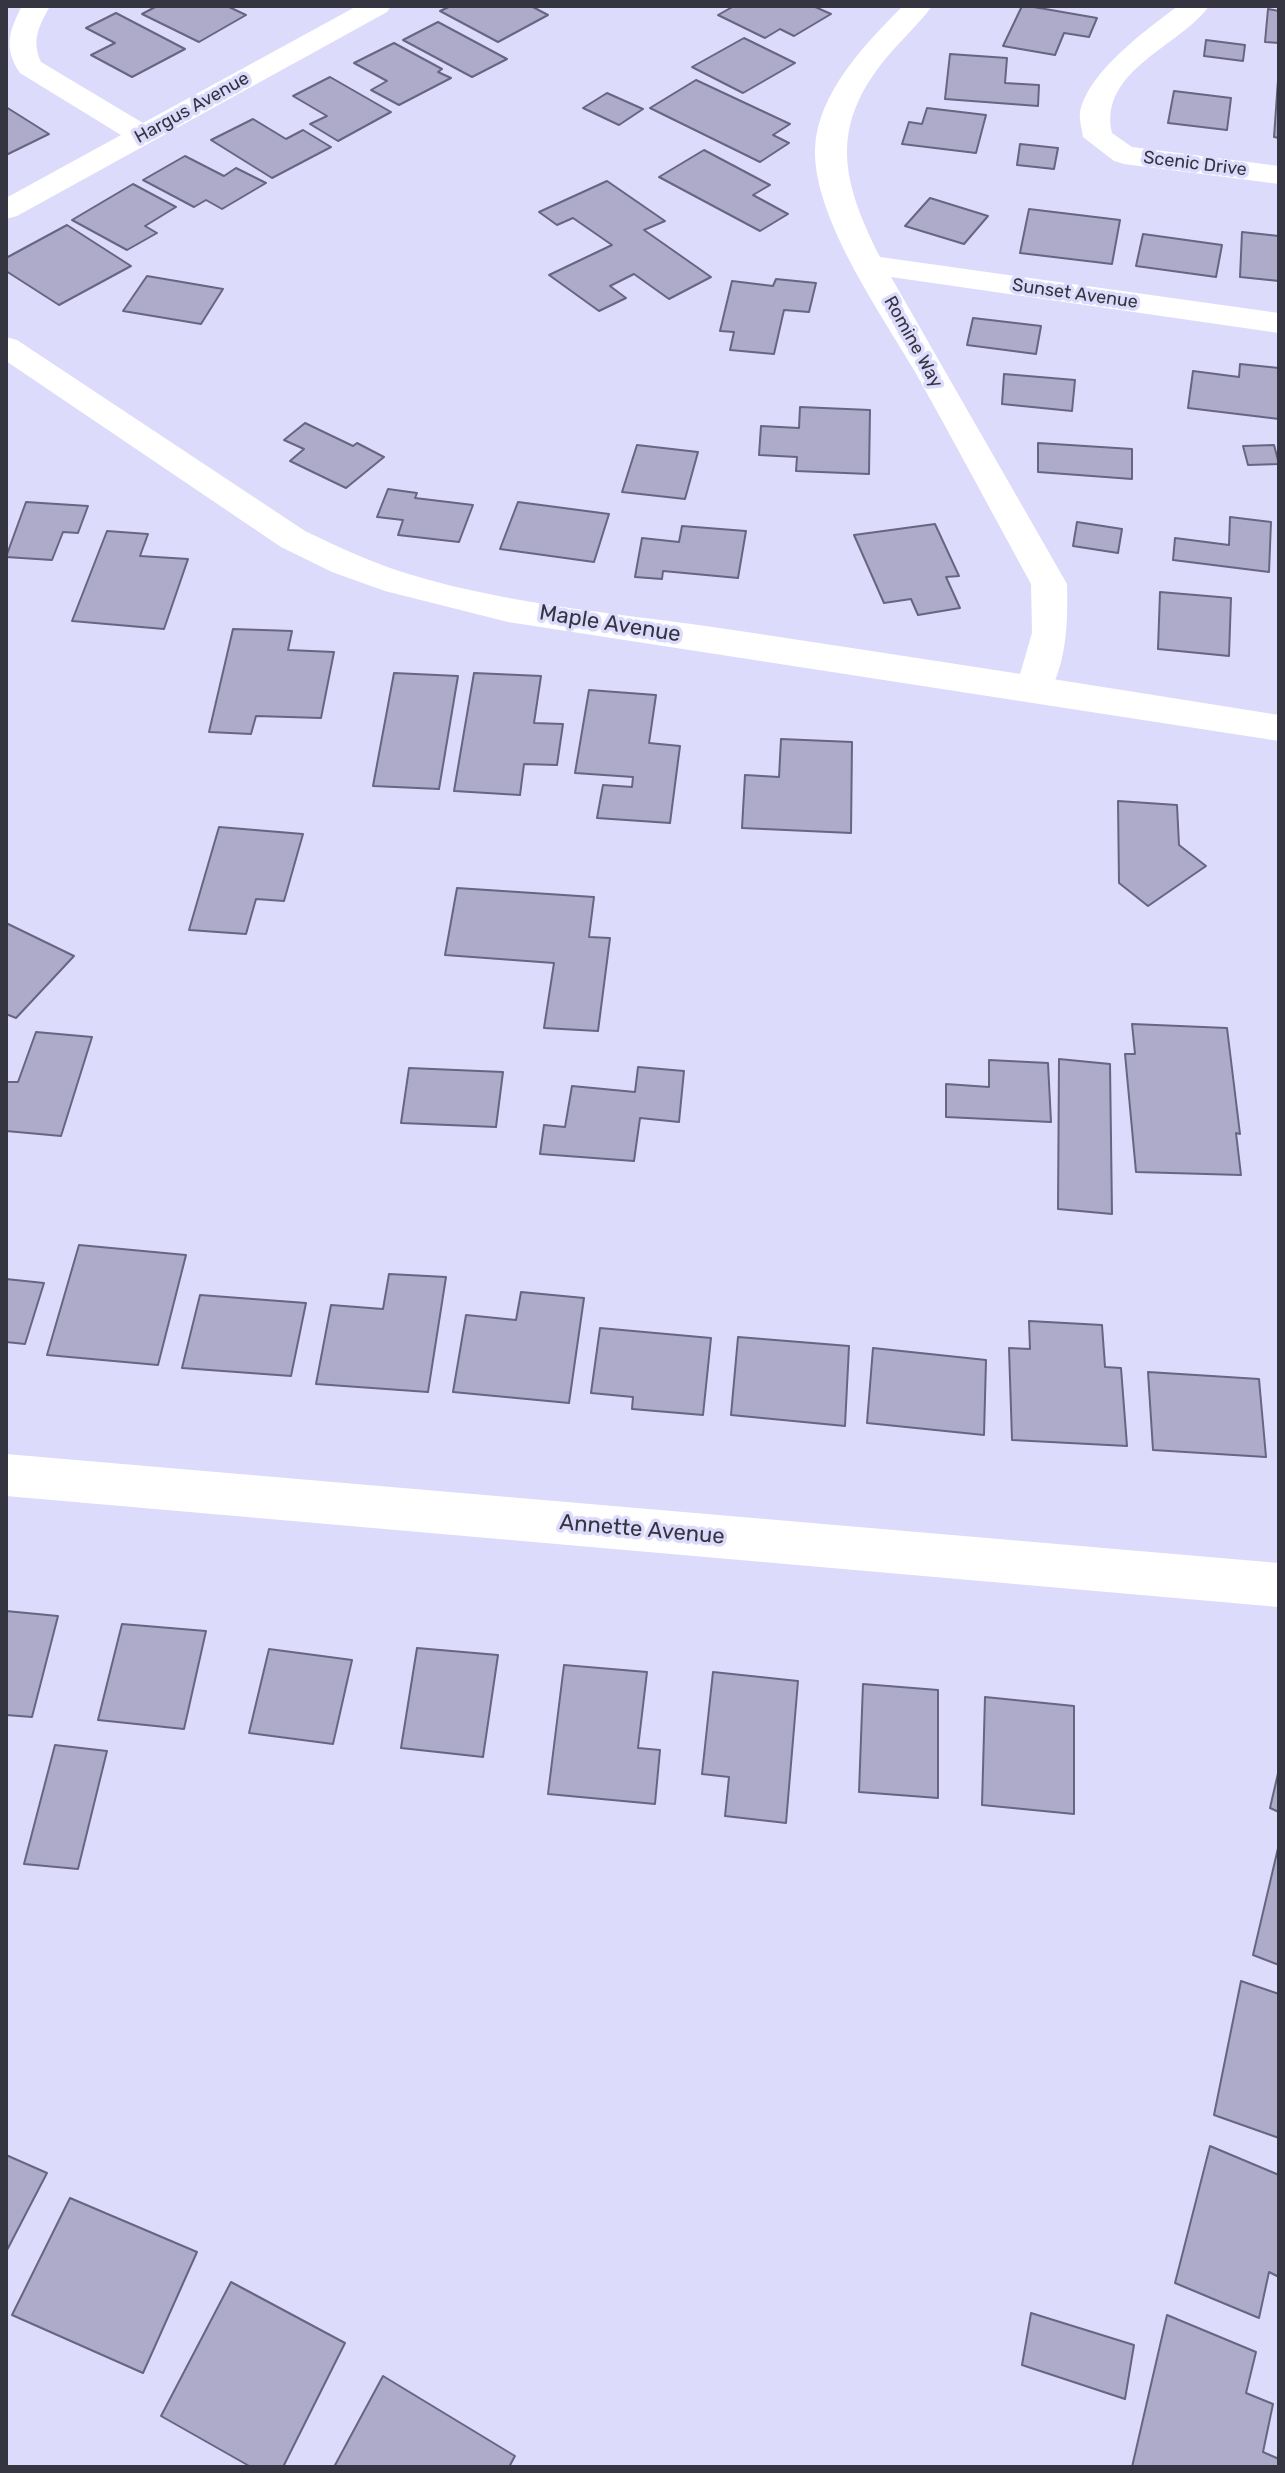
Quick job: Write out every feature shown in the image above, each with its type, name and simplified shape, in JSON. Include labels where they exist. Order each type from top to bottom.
[{"type":"street","points":[[36,6],[21,34],[21,51],[30,67],[142,135]]},
{"type":"street","name":"Hargus Avenue","points":[[6,210],[377,6]]},
{"type":"street","name":"Romine Way","points":[[918,6],[852,85],[838,116],[830,148],[832,181],[871,265],[1049,584],[1050,633],[1034,688]]},
{"type":"street","name":"Scenic Drive","points":[[1195,6],[1141,49],[1100,98],[1094,114],[1098,137],[1124,155],[1279,175]]},
{"type":"street","name":"Sunset Avenue","points":[[871,265],[1279,323]]},
{"type":"street","name":"Maple Avenue","points":[[6,347],[255,515],[333,561],[416,590],[514,610],[1279,728]]},
{"type":"street","name":"Annette Avenue","points":[[6,1475],[1279,1585]]},
{"type":"building","points":[[157,6],[227,6],[246,15],[199,42],[142,14]]},
{"type":"building","points":[[451,6],[531,6],[548,15],[498,42],[440,11]]},
{"type":"building","points":[[734,6],[813,6],[831,14],[794,36],[780,29],[765,38],[718,15]]},
{"type":"building","points":[[1022,6],[1097,18],[1089,37],[1064,33],[1055,55],[1003,46]]},
{"type":"building","points":[[1268,9],[1279,11],[1279,43],[1265,42]]},
{"type":"building","points":[[116,13],[185,49],[132,77],[91,55],[115,43],[86,28]]},
{"type":"building","points":[[438,22],[507,59],[472,77],[403,40]]},
{"type":"building","points":[[744,38],[795,63],[743,93],[692,67]]},
{"type":"building","points":[[1206,40],[1245,45],[1243,61],[1204,56]]},
{"type":"building","points":[[394,43],[442,69],[438,72],[451,78],[399,105],[371,90],[387,81],[354,63]]},
{"type":"building","points":[[950,54],[1007,58],[1005,83],[1039,85],[1038,106],[945,99]]},
{"type":"building","points":[[330,77],[391,112],[338,141],[310,124],[327,116],[293,96]]},
{"type":"building","points":[[696,80],[790,124],[773,135],[789,143],[760,162],[650,108]]},
{"type":"building","points":[[1279,80],[1279,138],[1274,137]]},
{"type":"building","points":[[1174,91],[1231,98],[1227,130],[1168,123]]},
{"type":"building","points":[[607,93],[643,109],[619,125],[583,108]]},
{"type":"building","points":[[6,107],[49,134],[6,155]]},
{"type":"building","points":[[927,108],[986,115],[976,153],[902,144],[909,122],[922,124]]},
{"type":"building","points":[[253,119],[286,139],[303,130],[331,147],[272,178],[211,140]]},
{"type":"building","points":[[1020,144],[1058,148],[1054,169],[1017,165]]},
{"type":"building","points":[[704,150],[770,185],[753,195],[788,214],[760,231],[659,177]]},
{"type":"building","points":[[185,156],[224,176],[236,168],[266,183],[222,209],[206,200],[194,207],[143,180]]},
{"type":"building","points":[[607,181],[665,221],[644,230],[711,277],[669,299],[634,274],[610,286],[626,298],[599,311],[549,275],[612,245],[573,218],[557,225],[539,212]]},
{"type":"building","points":[[133,184],[176,207],[145,226],[157,233],[127,250],[72,220]]},
{"type":"building","points":[[930,198],[988,216],[964,244],[905,226]]},
{"type":"building","points":[[1029,209],[1120,220],[1112,264],[1020,253]]},
{"type":"building","points":[[67,225],[131,266],[59,305],[6,271],[6,258]]},
{"type":"building","points":[[1242,232],[1279,236],[1279,281],[1240,277]]},
{"type":"building","points":[[1143,234],[1222,245],[1216,277],[1136,266]]},
{"type":"building","points":[[147,276],[223,289],[201,324],[123,311]]},
{"type":"building","points":[[776,279],[816,283],[809,312],[784,310],[774,354],[730,350],[734,332],[720,331],[732,281],[773,286]]},
{"type":"building","points":[[973,318],[1041,326],[1036,354],[967,345]]},
{"type":"building","points":[[1240,364],[1279,368],[1279,419],[1188,408],[1193,371],[1239,377]]},
{"type":"building","points":[[1004,374],[1075,380],[1072,411],[1002,404]]},
{"type":"building","points":[[800,407],[870,410],[869,474],[796,471],[797,457],[759,455],[761,426],[799,428]]},
{"type":"building","points":[[305,423],[384,457],[346,488],[290,461],[304,449],[284,440]]},
{"type":"building","points":[[1038,443],[1132,449],[1132,479],[1038,472]]},
{"type":"building","points":[[637,445],[698,452],[685,499],[622,492]]},
{"type":"building","points":[[1274,445],[1279,464],[1248,465],[1243,446]]},
{"type":"building","points":[[388,489],[417,493],[415,498],[473,505],[459,542],[398,535],[403,520],[377,517]]},
{"type":"building","points":[[26,502],[88,506],[78,533],[63,532],[52,560],[6,557]]},
{"type":"building","points":[[518,502],[609,514],[594,562],[500,549]]},
{"type":"building","points":[[1230,517],[1271,522],[1269,572],[1173,560],[1175,538],[1229,545]]},
{"type":"building","points":[[1077,522],[1122,529],[1118,553],[1073,546]]},
{"type":"building","points":[[935,524],[959,576],[946,577],[960,608],[918,615],[911,599],[884,603],[854,535]]},
{"type":"building","points":[[682,526],[746,531],[738,578],[663,571],[662,579],[635,577],[642,538],[679,542]]},
{"type":"building","points":[[107,531],[148,534],[140,556],[188,559],[164,629],[72,621]]},
{"type":"building","points":[[1160,592],[1231,598],[1229,656],[1158,649]]},
{"type":"building","points":[[233,629],[292,631],[288,650],[334,652],[321,718],[256,716],[251,734],[209,732]]},
{"type":"building","points":[[394,673],[458,676],[439,789],[373,786]]},
{"type":"building","points":[[474,673],[541,676],[534,723],[563,724],[557,765],[524,764],[520,795],[454,791]]},
{"type":"building","points":[[589,690],[656,695],[649,743],[680,746],[670,823],[597,818],[603,785],[632,787],[633,777],[575,773]]},
{"type":"building","points":[[781,739],[852,742],[851,833],[742,828],[745,775],[779,777]]},
{"type":"building","points":[[1118,801],[1177,805],[1179,845],[1206,866],[1148,906],[1119,883]]},
{"type":"building","points":[[219,827],[303,834],[284,901],[256,899],[246,934],[189,930]]},
{"type":"building","points":[[457,888],[594,897],[589,937],[610,938],[598,1031],[544,1028],[554,963],[445,955]]},
{"type":"building","points":[[6,923],[74,956],[16,1018],[6,1014]]},
{"type":"building","points":[[1132,1024],[1227,1028],[1240,1134],[1236,1133],[1241,1175],[1136,1172],[1125,1054],[1135,1054]]},
{"type":"building","points":[[36,1032],[92,1037],[61,1136],[6,1131],[6,1082],[18,1082]]},
{"type":"building","points":[[1059,1059],[1110,1064],[1112,1214],[1058,1209]]},
{"type":"building","points":[[989,1060],[1048,1063],[1051,1122],[946,1117],[946,1084],[989,1087]]},
{"type":"building","points":[[638,1067],[684,1071],[679,1122],[640,1118],[634,1161],[540,1154],[544,1125],[565,1127],[572,1086],[635,1092]]},
{"type":"building","points":[[409,1068],[503,1072],[496,1127],[401,1123]]},
{"type":"building","points":[[79,1245],[186,1255],[158,1365],[47,1355]]},
{"type":"building","points":[[389,1274],[446,1277],[428,1392],[316,1384],[331,1305],[383,1309]]},
{"type":"building","points":[[6,1279],[44,1283],[25,1344],[6,1342]]},
{"type":"building","points":[[521,1292],[584,1298],[569,1403],[453,1392],[466,1315],[516,1320]]},
{"type":"building","points":[[200,1295],[306,1303],[291,1376],[182,1368]]},
{"type":"building","points":[[1029,1321],[1102,1325],[1105,1367],[1121,1368],[1127,1446],[1012,1440],[1009,1348],[1030,1349]]},
{"type":"building","points":[[600,1328],[711,1338],[703,1415],[632,1409],[633,1397],[591,1393]]},
{"type":"building","points":[[738,1337],[849,1346],[845,1426],[731,1415]]},
{"type":"building","points":[[873,1348],[986,1360],[984,1435],[867,1423]]},
{"type":"building","points":[[1148,1372],[1259,1379],[1266,1457],[1153,1450]]},
{"type":"building","points":[[6,1611],[58,1616],[32,1717],[6,1715]]},
{"type":"building","points":[[122,1624],[206,1631],[184,1729],[98,1720]]},
{"type":"building","points":[[417,1648],[498,1655],[483,1757],[401,1748]]},
{"type":"building","points":[[269,1649],[352,1660],[333,1744],[249,1733]]},
{"type":"building","points":[[564,1665],[647,1672],[638,1748],[660,1750],[655,1804],[548,1794]]},
{"type":"building","points":[[713,1672],[798,1681],[786,1823],[725,1816],[729,1777],[702,1774]]},
{"type":"building","points":[[863,1684],[938,1690],[938,1798],[859,1792]]},
{"type":"building","points":[[985,1697],[1074,1706],[1074,1814],[982,1805]]},
{"type":"building","points":[[55,1745],[107,1751],[78,1869],[24,1864]]},
{"type":"building","points":[[1279,1769],[1279,1812],[1270,1808]]},
{"type":"building","points":[[1279,1844],[1279,1965],[1253,1955]]},
{"type":"building","points":[[1241,1981],[1279,1994],[1279,2138],[1214,2115]]},
{"type":"building","points":[[1210,2146],[1279,2175],[1279,2277],[1269,2272],[1259,2318],[1175,2283]]},
{"type":"building","points":[[6,2155],[47,2173],[6,2252]]},
{"type":"building","points":[[70,2198],[197,2252],[143,2373],[12,2315]]},
{"type":"building","points":[[231,2282],[345,2343],[283,2467],[251,2467],[161,2416]]},
{"type":"building","points":[[1031,2313],[1134,2345],[1125,2399],[1022,2365]]},
{"type":"building","points":[[1167,2315],[1256,2352],[1246,2393],[1273,2404],[1263,2452],[1279,2459],[1279,2467],[1132,2467]]},
{"type":"building","points":[[383,2376],[515,2456],[509,2467],[334,2467]]}]
